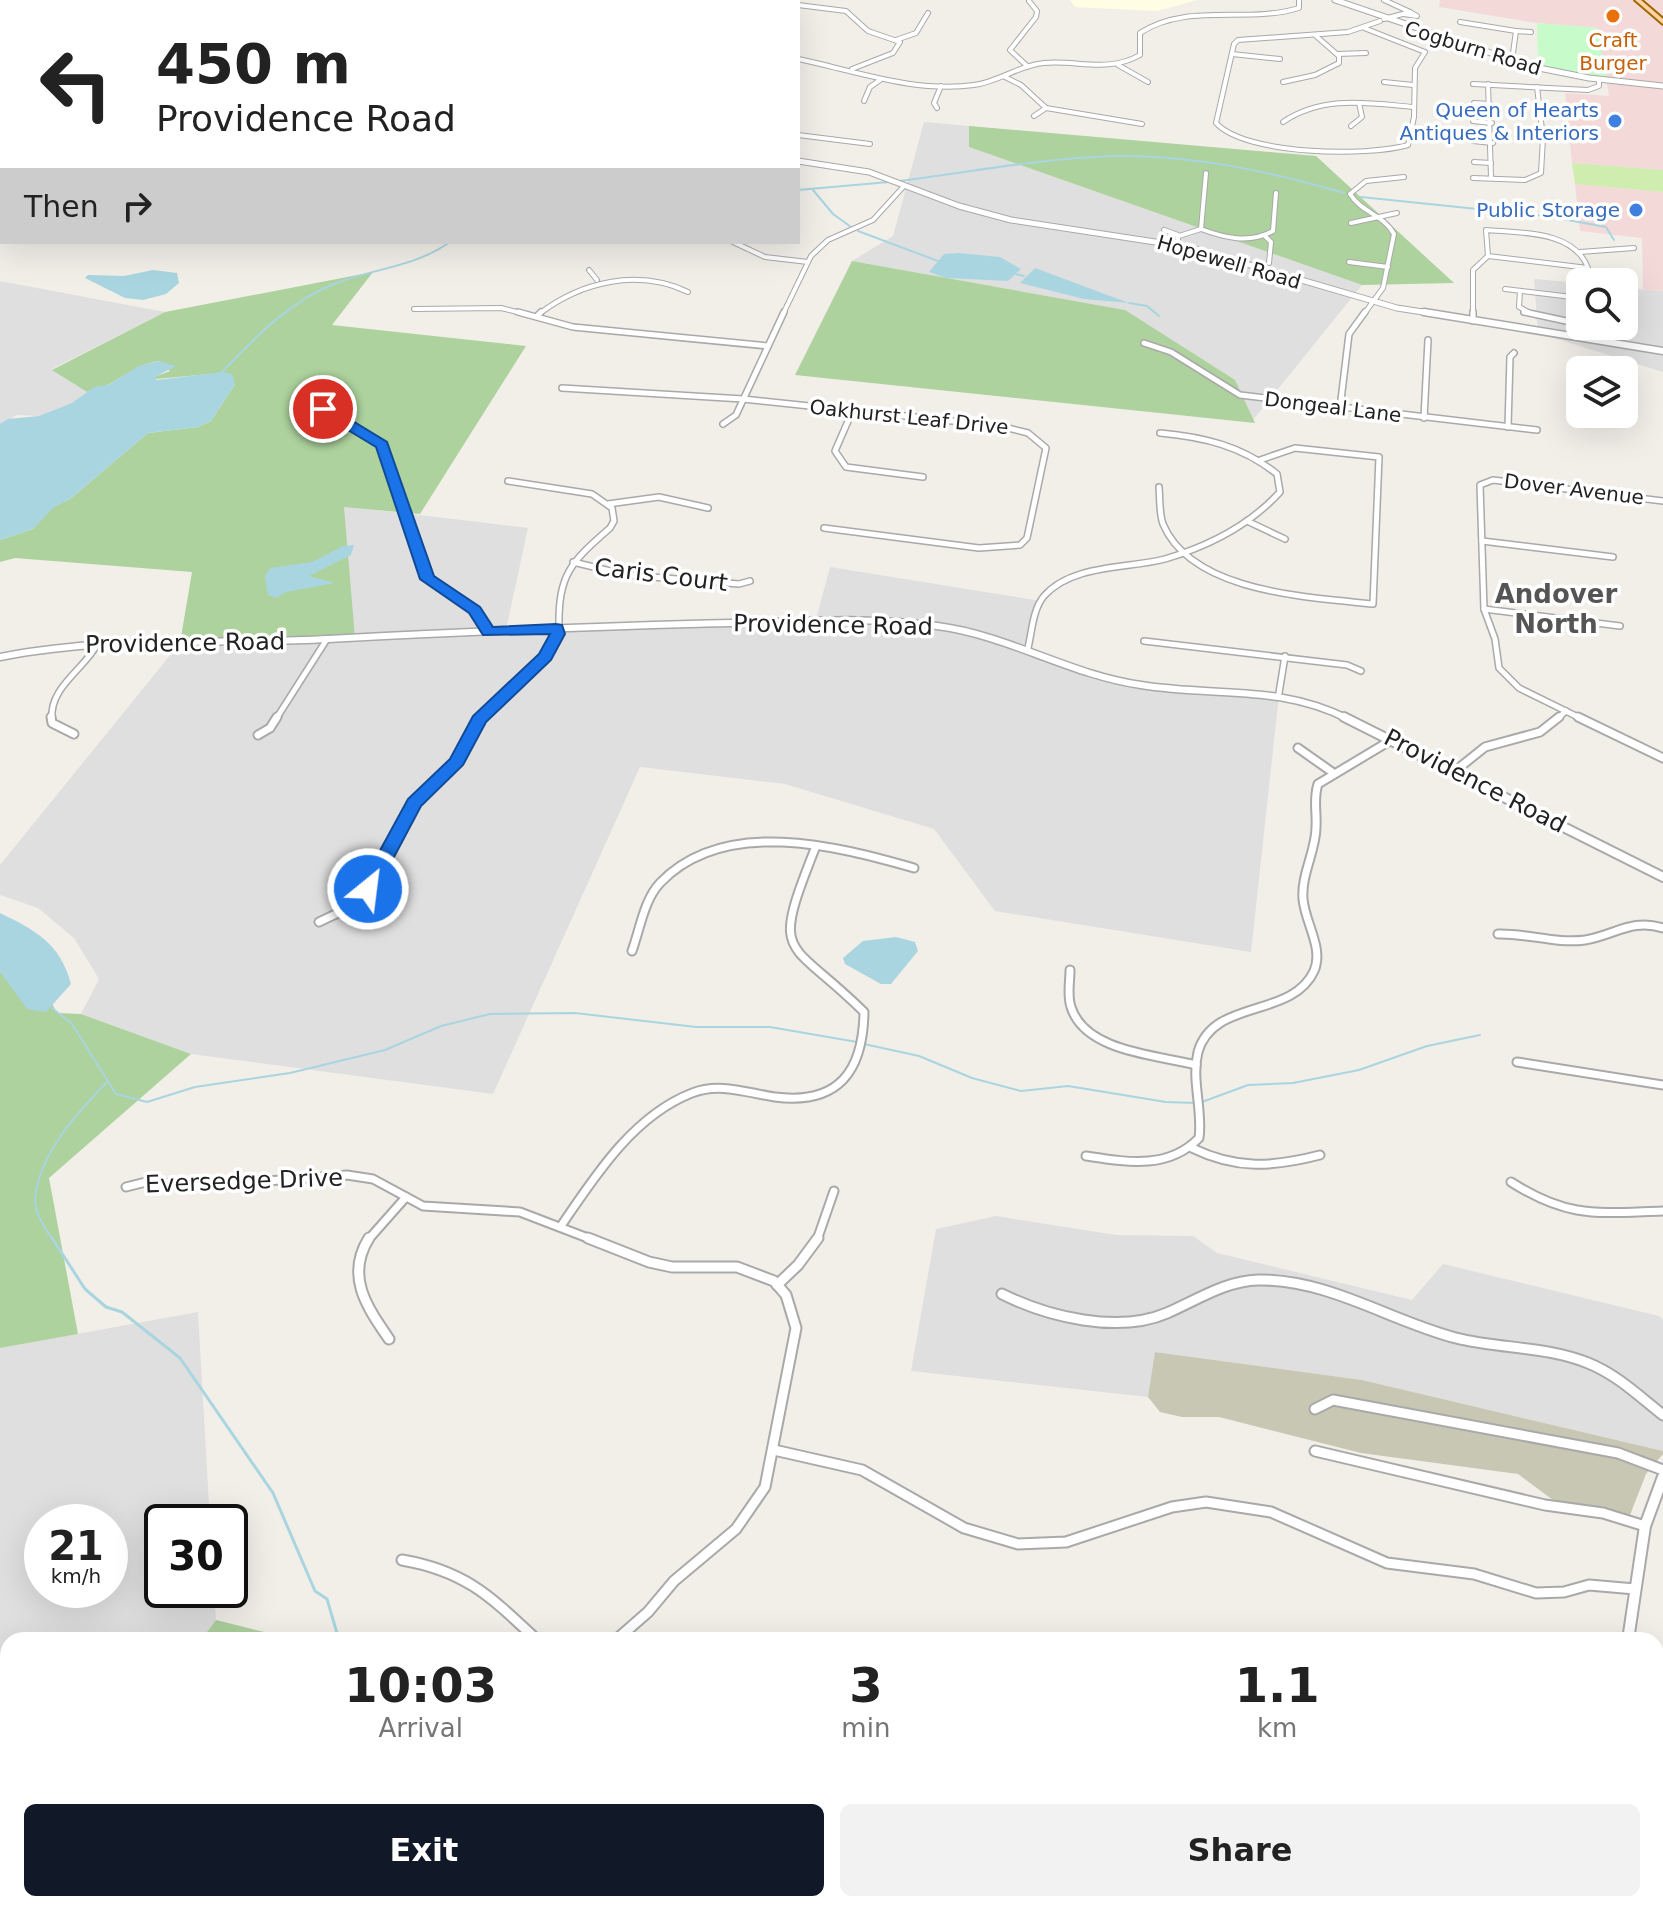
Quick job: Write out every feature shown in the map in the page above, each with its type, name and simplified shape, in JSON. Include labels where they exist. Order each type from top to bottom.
[{"type":"main road","points":[[1641,0],[1663,19]]},
{"type":"street","points":[[800,59],[880,80],[941,86],[977,85],[1005,77],[1026,65],[1060,62],[1118,65],[1138,57],[1140,33],[1153,24],[1213,12],[1288,13],[1299,8],[1299,0]]},
{"type":"street","name":"Cogburn Road","points":[[1335,0],[1382,20],[1507,60],[1599,80],[1663,86]]},
{"type":"street","points":[[1362,28],[1425,52],[1425,57],[1415,68],[1412,140],[1401,149],[1373,151],[1265,144],[1227,133],[1215,118],[1234,44],[1242,38],[1340,33],[1404,14],[1417,16],[1384,0]]},
{"type":"street","points":[[1026,65],[1010,50],[1037,15],[1029,1]]},
{"type":"street","points":[[800,5],[846,11],[868,31],[896,40],[900,45],[893,53],[850,70]]},
{"type":"street","points":[[896,40],[916,33],[928,13]]},
{"type":"street","points":[[1460,22],[1531,32]]},
{"type":"street","points":[[1507,60],[1513,53],[1516,31]]},
{"type":"street","points":[[1283,82],[1330,69],[1340,61],[1337,54],[1315,36]]},
{"type":"street","points":[[1337,54],[1366,53]]},
{"type":"street","points":[[1232,54],[1280,59]]},
{"type":"street","points":[[1118,65],[1148,82]]},
{"type":"street","points":[[1005,77],[1024,85],[1035,103],[1046,108],[1142,124]]},
{"type":"street","points":[[864,101],[870,87],[880,80]]},
{"type":"street","points":[[1473,84],[1588,90],[1599,86],[1599,80]]},
{"type":"street","points":[[1384,82],[1413,85]]},
{"type":"street","points":[[1488,84],[1493,143],[1491,177]]},
{"type":"street","points":[[937,108],[934,103],[941,86]]},
{"type":"street","points":[[1473,178],[1531,179],[1543,171],[1537,87]]},
{"type":"street","points":[[1351,126],[1362,117],[1359,103]]},
{"type":"street","points":[[1474,103],[1490,104]]},
{"type":"street","points":[[1283,122],[1292,114],[1320,104],[1413,107]]},
{"type":"street","points":[[1034,116],[1046,108]]},
{"type":"street","points":[[1473,121],[1492,123]]},
{"type":"street","points":[[800,135],[870,144]]},
{"type":"street","points":[[1473,141],[1493,143]]},
{"type":"street","points":[[1401,149],[1409,156]]},
{"type":"street","name":"Hopewell Road","points":[[800,161],[857,169],[1011,220],[1178,245],[1372,302],[1566,335]]},
{"type":"street","points":[[1474,162],[1491,163]]},
{"type":"street","points":[[1201,229],[1206,173]]},
{"type":"street","points":[[1340,408],[1349,334],[1383,288],[1394,234],[1383,218],[1359,206],[1350,194],[1366,181],[1404,177]]},
{"type":"street","points":[[723,424],[736,415],[808,262],[821,245],[873,220],[904,186]]},
{"type":"street","points":[[1164,230],[1178,235],[1201,229],[1234,238],[1265,236],[1273,231],[1276,193]]},
{"type":"street","points":[[1351,223],[1397,213]]},
{"type":"street","points":[[1488,256],[1486,230],[1546,237],[1580,252],[1634,248]]},
{"type":"street","points":[[1178,235],[1178,245]]},
{"type":"street","points":[[1265,236],[1271,242],[1269,263]]},
{"type":"street","points":[[737,244],[765,257],[808,262]]},
{"type":"street","points":[[1473,321],[1473,270],[1488,256],[1588,268],[1580,252]]},
{"type":"street","points":[[1349,262],[1388,267]]},
{"type":"street","points":[[589,270],[597,280]]},
{"type":"street","points":[[538,315],[564,294],[597,280],[627,280],[688,292]]},
{"type":"street","points":[[1505,289],[1566,296]]},
{"type":"street","points":[[1520,291],[1519,307],[1525,313],[1566,321]]},
{"type":"street","points":[[414,309],[501,308],[538,315],[573,327],[768,346]]},
{"type":"street","points":[[1424,418],[1428,340]]},
{"type":"street","name":"Hopewell Road","points":[[1597,340],[1663,351]]},
{"type":"street","name":"Dongeal Lane","points":[[1144,343],[1173,351],[1222,388],[1240,395],[1537,430]]},
{"type":"street","points":[[1508,427],[1510,357],[1514,353]]},
{"type":"street","name":"Oakhurst Leaf Drive","points":[[562,388],[743,399],[1015,428],[1040,441],[1047,453],[1027,538],[1013,548],[979,548],[824,528]]},
{"type":"street","points":[[323,409],[382,445],[428,579],[474,610],[488,632]]},
{"type":"street","points":[[852,412],[835,451],[838,460],[846,467],[923,477]]},
{"type":"street","points":[[1028,648],[1040,603],[1056,586],[1083,575],[1151,562],[1184,552],[1247,521],[1280,492],[1277,474],[1260,460],[1219,441],[1160,433]]},
{"type":"street","points":[[1159,487],[1158,517],[1184,552],[1209,571],[1243,585],[1373,604],[1379,457],[1295,448],[1260,460]]},
{"type":"street","name":"Dover Avenue","points":[[1482,541],[1480,485],[1484,480],[1663,501]]},
{"type":"street","points":[[508,481],[584,492],[608,504],[645,496],[690,501],[708,508]]},
{"type":"street","points":[[319,922],[344,911],[368,889],[414,803],[457,761],[485,712],[546,656],[556,640],[558,585],[573,562],[614,521],[608,504]]},
{"type":"street","points":[[1247,521],[1285,539]]},
{"type":"street","points":[[1613,557],[1482,541],[1484,609],[1502,674],[1519,688],[1663,758]]},
{"type":"street","name":"Caris Court","points":[[573,562],[627,575],[739,584],[750,581]]},
{"type":"street","points":[[1484,609],[1620,626]]},
{"type":"street","name":"Providence Road","points":[[0,657],[98,643],[232,644],[558,628],[900,622],[966,630],[1133,684],[1279,693],[1329,707],[1663,877]]},
{"type":"street","points":[[258,735],[270,728],[327,639]]},
{"type":"street","points":[[1144,641],[1174,647],[1235,649],[1347,665],[1361,671]]},
{"type":"street","points":[[74,734],[52,723],[52,707],[56,694],[93,658],[98,643]]},
{"type":"street","points":[[1279,693],[1285,656]]},
{"type":"street","points":[[1455,771],[1485,747],[1540,732],[1566,711]]},
{"type":"street","points":[[1086,1156],[1137,1161],[1173,1157],[1192,1148],[1202,1126],[1196,1065],[1201,1042],[1216,1025],[1234,1014],[1295,993],[1315,972],[1317,954],[1304,910],[1303,890],[1316,831],[1315,790],[1332,772],[1367,757],[1393,739]]},
{"type":"street","points":[[1298,748],[1332,772]]},
{"type":"street","points":[[632,951],[652,896],[676,868],[740,844],[771,841],[816,846],[914,868]]},
{"type":"street","points":[[561,1226],[599,1171],[648,1121],[671,1104],[712,1088],[734,1088],[787,1098],[808,1096],[830,1090],[859,1062],[865,1042],[864,1012],[802,960],[790,945],[787,935],[816,846]]},
{"type":"street","points":[[1498,934],[1518,932],[1583,940],[1626,923],[1642,922],[1663,928]]},
{"type":"street","points":[[1070,970],[1070,1004],[1088,1031],[1115,1045],[1196,1065]]},
{"type":"street","points":[[1517,1062],[1663,1085]]},
{"type":"street","points":[[1192,1148],[1221,1161],[1255,1169],[1320,1155]]},
{"type":"street","name":"Eversedge Drive","points":[[126,1187],[146,1182],[200,1186],[337,1175],[373,1179],[423,1206],[446,1210],[520,1212],[649,1262],[672,1267],[737,1267],[755,1271],[777,1285]]},
{"type":"street","points":[[1511,1182],[1537,1201],[1577,1215],[1663,1211]]},
{"type":"street","points":[[625,1632],[648,1612],[674,1581],[717,1547],[745,1519],[765,1487],[796,1328],[786,1295],[777,1285],[814,1249],[824,1230],[834,1191]]},
{"type":"street","points":[[389,1339],[357,1290],[355,1275],[362,1251],[371,1235],[406,1197]]},
{"type":"street","points":[[1002,1294],[1017,1304],[1121,1322],[1155,1318],[1238,1281],[1265,1280],[1342,1294],[1440,1334],[1578,1359],[1601,1369],[1663,1415]]},
{"type":"street","points":[[1315,1409],[1333,1400],[1618,1453],[1663,1470]]},
{"type":"street","points":[[774,1450],[835,1461],[862,1470],[964,1528],[1018,1544],[1066,1542],[1172,1507],[1206,1502],[1271,1512],[1349,1550],[1387,1563],[1474,1574],[1536,1593],[1564,1592],[1589,1585],[1635,1589]]},
{"type":"street","points":[[1315,1451],[1545,1505],[1603,1513],[1645,1526]]},
{"type":"street","points":[[1629,1632],[1645,1526],[1663,1477]]},
{"type":"street","points":[[402,1560],[446,1568],[478,1584],[529,1632]]},
{"type":"shaded area","points":[[1070,0],[1197,0],[1157,11],[1075,7]]},
{"type":"shaded area","points":[[1440,0],[1663,0],[1663,170],[1572,163],[1565,93],[1609,96],[1597,28],[1537,23],[1439,7]]},
{"type":"shaded area","points":[[924,122],[969,126],[969,147],[1362,285],[1253,420],[1125,310],[852,261],[893,236]]},
{"type":"shaded area","points":[[1575,184],[1663,192],[1663,291],[1643,289],[1642,238],[1580,231]]},
{"type":"shaded area","points":[[1534,279],[1566,282],[1566,340],[1638,340],[1638,289],[1663,291],[1663,372],[1638,364],[1638,356],[1612,356],[1538,333]]},
{"type":"shaded area","points":[[0,281],[165,312],[52,369],[87,392],[65,409],[39,416],[16,415],[0,428]]},
{"type":"shaded area","points":[[344,506],[528,528],[507,625],[815,623],[830,567],[1041,601],[1030,647],[1101,678],[1279,695],[1251,952],[995,911],[934,829],[785,784],[640,767],[493,1094],[191,1054],[81,1014],[99,979],[74,938],[38,908],[0,895],[0,865],[180,643]]},
{"type":"shaded area","points":[[996,1216],[1116,1235],[1193,1236],[1217,1253],[1412,1300],[1443,1264],[1659,1316],[1663,1320],[1663,1451],[1362,1380],[1156,1352],[1148,1397],[911,1371],[936,1229]]},
{"type":"shaded area","points":[[198,1312],[209,1504],[144,1504],[144,1608],[215,1608],[216,1620],[207,1632],[0,1632],[0,1348]]},
{"type":"shaded area","points":[[1155,1352],[1362,1380],[1663,1451],[1663,1454],[1646,1474],[1630,1515],[1557,1503],[1518,1474],[1361,1453],[1219,1417],[1182,1417],[1160,1412],[1148,1397]]},
{"type":"green space","points":[[1537,23],[1597,28],[1607,79],[1538,67]]},
{"type":"green space","points":[[969,126],[1316,156],[1454,283],[1362,285],[969,147]]},
{"type":"green space","points":[[1572,163],[1663,170],[1663,192],[1575,184]]},
{"type":"green space","points":[[852,261],[1125,310],[1235,380],[1255,423],[795,375]]},
{"type":"green space","points":[[373,272],[332,325],[526,346],[420,514],[344,507],[355,638],[180,643],[192,572],[15,558],[0,562],[0,540],[33,529],[53,507],[70,499],[148,433],[198,427],[211,421],[235,384],[209,374],[157,379],[154,377],[170,371],[159,361],[87,392],[52,370],[165,312]]},
{"type":"green space","points":[[0,946],[38,978],[57,1013],[81,1014],[191,1054],[49,1178],[78,1334],[0,1348]]},
{"type":"green space","points":[[216,1620],[264,1632],[207,1632]]},
{"type":"water","points":[[944,254],[1000,257],[1021,269],[1008,281],[946,278],[929,272]]},
{"type":"water","points":[[1035,268],[1129,303],[1084,299],[1020,283]]},
{"type":"water","points":[[153,270],[177,273],[179,283],[166,294],[143,300],[125,298],[85,278],[88,275],[124,276]]},
{"type":"water","points":[[159,361],[176,366],[155,377],[157,380],[222,372],[232,374],[235,384],[211,421],[198,427],[148,433],[70,499],[53,508],[33,529],[0,540],[0,424],[8,419],[39,416],[72,403],[94,387],[108,385],[139,366]]},
{"type":"water","points":[[354,545],[351,555],[309,576],[335,583],[286,592],[276,598],[268,595],[265,576],[270,568],[312,562],[343,546]]},
{"type":"water","points":[[0,913],[35,932],[53,948],[66,970],[71,984],[46,1012],[27,1009],[0,972]]},
{"type":"water","points":[[896,937],[915,942],[918,951],[891,984],[881,984],[845,964],[843,958],[863,941]]},
{"type":"waterway","points":[[900,181],[1060,159],[1143,156],[1230,166],[1344,193]]},
{"type":"waterway","points":[[800,190],[889,182]]},
{"type":"waterway","points":[[813,190],[833,214],[851,227]]},
{"type":"waterway","points":[[1361,197],[1546,216],[1606,227],[1614,240]]},
{"type":"waterway","points":[[858,231],[938,261]]},
{"type":"waterway","points":[[222,372],[262,332],[306,298],[339,282],[396,266],[447,244]]},
{"type":"waterway","points":[[1016,274],[1024,276]]},
{"type":"waterway","points":[[1129,303],[1147,306],[1159,316]]},
{"type":"waterway","points":[[52,1008],[72,1024],[116,1094],[147,1102],[195,1087],[290,1073],[385,1050],[441,1026],[490,1014],[575,1013],[696,1027],[770,1027],[857,1042]]},
{"type":"waterway","points":[[1202,1102],[1248,1085],[1293,1083],[1359,1070],[1427,1046],[1480,1035]]},
{"type":"waterway","points":[[864,1044],[919,1056],[972,1078],[1021,1091],[1068,1086],[1166,1102],[1196,1103]]},
{"type":"waterway","points":[[53,1240],[35,1205],[43,1167],[72,1121],[107,1082]]},
{"type":"waterway","points":[[52,1238],[85,1289],[106,1307],[122,1312],[180,1358],[273,1493],[315,1591],[327,1599],[337,1632]]},
{"type":"place","name":"Craft Burger","points":[[1613,16]]},
{"type":"place","name":"Queen of Hearts Antiques & Interiors","points":[[1615,121]]},
{"type":"place","name":"Public Storage","points":[[1636,210]]},
{"type":"district","name":"Andover North","points":[[1556,609]]},
{"type":"route","points":[[323,409],[374,437],[382,445],[421,565],[431,582],[455,594],[474,610],[488,632],[556,628],[557,634],[546,656],[479,719],[457,761],[414,803],[368,889]]}]
